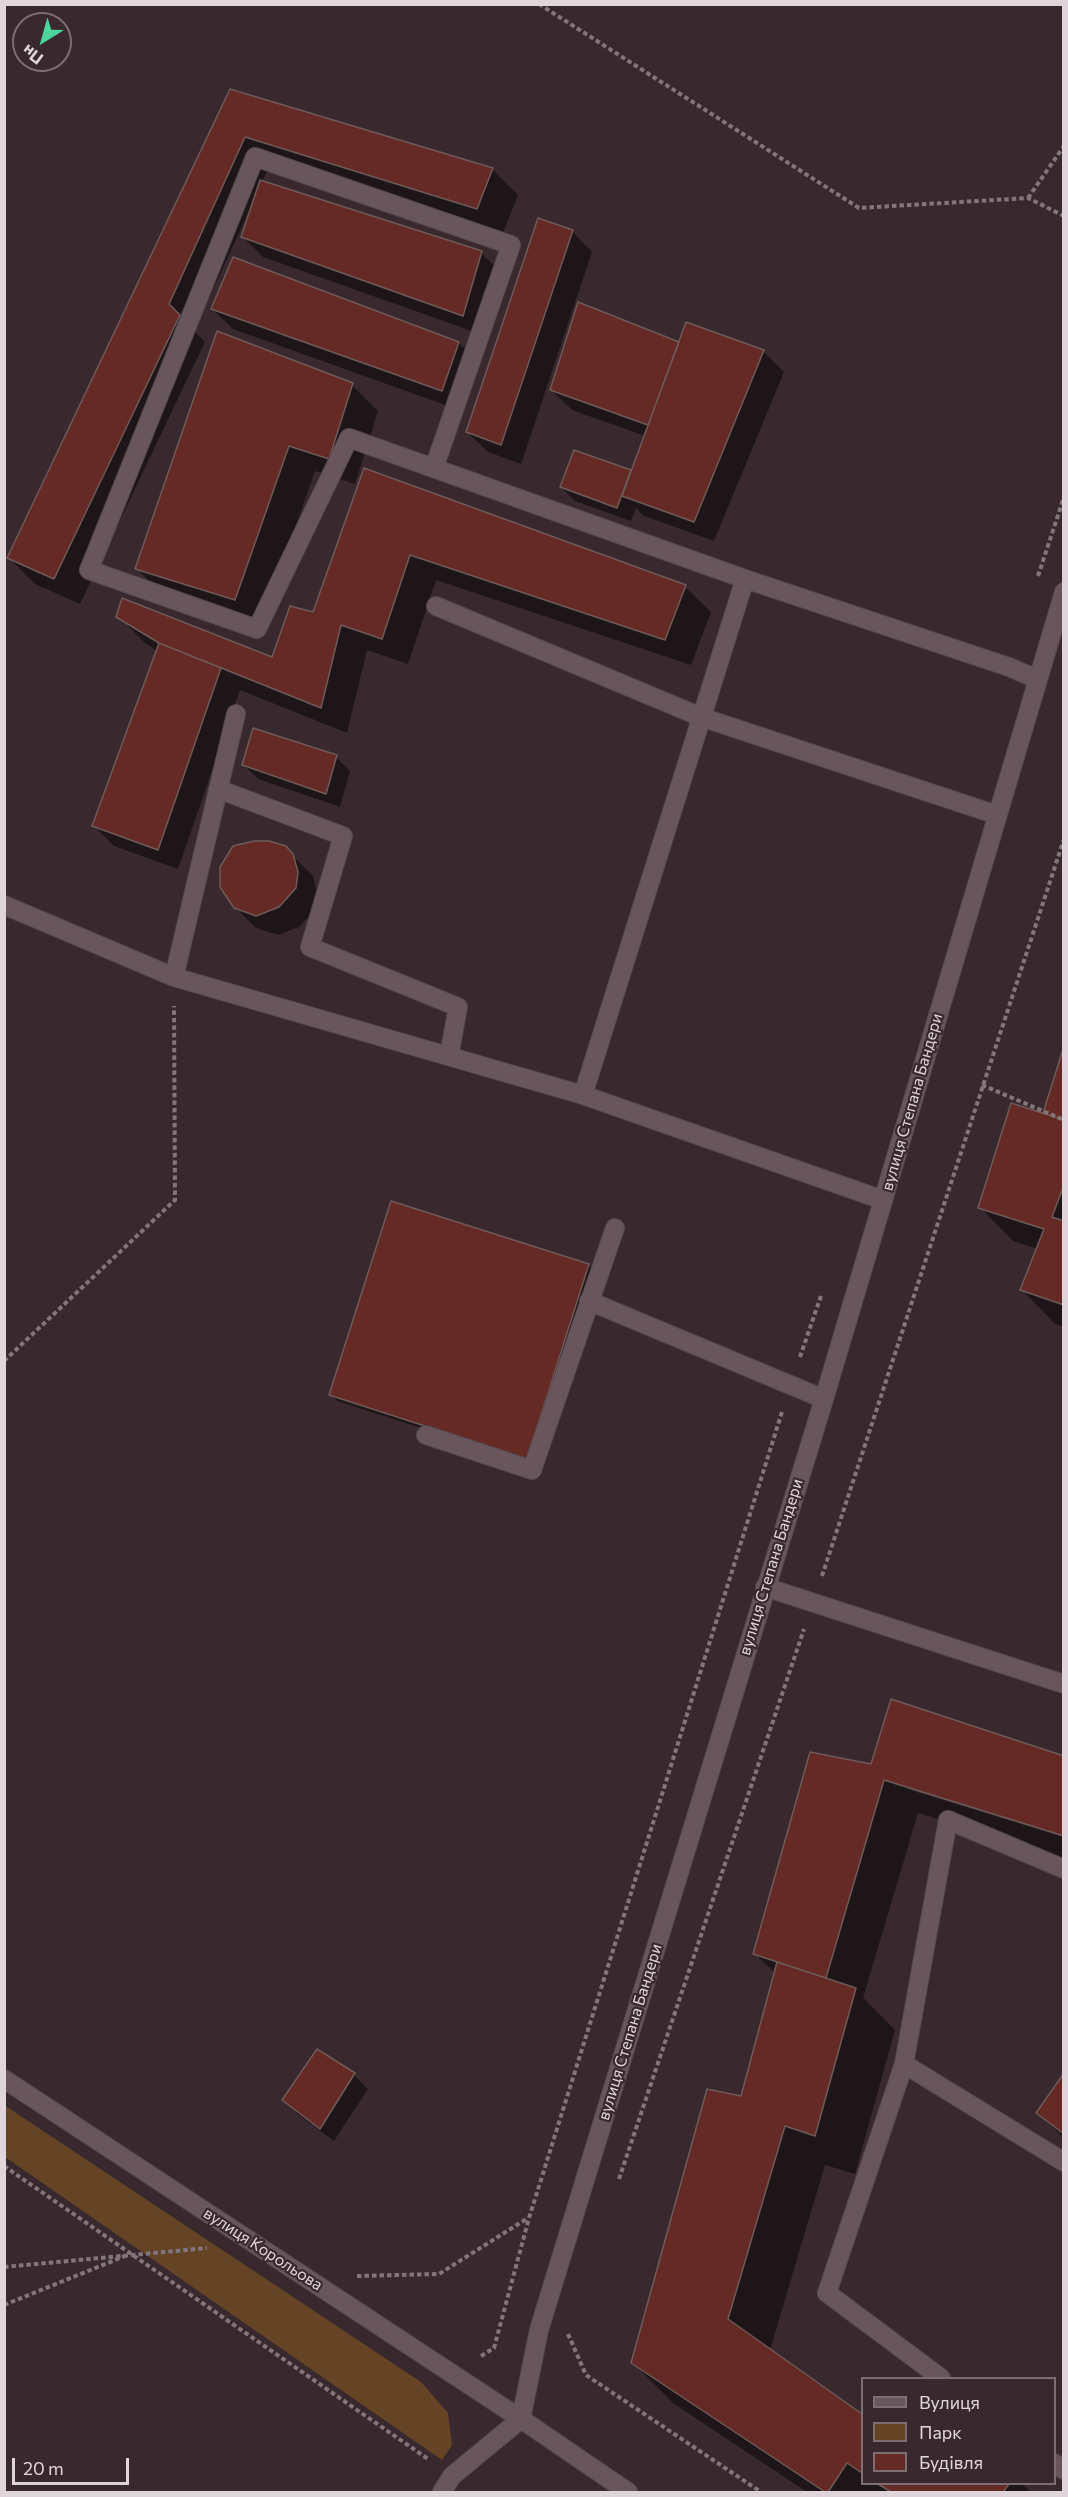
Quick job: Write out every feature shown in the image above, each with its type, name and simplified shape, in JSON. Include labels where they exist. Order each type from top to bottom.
[{"type":"street","points":[[434,468],[511,245],[255,157],[89,570],[257,629],[349,438],[745,579],[1009,667],[1037,679]]},
{"type":"street","points":[[583,1095],[745,579]]},
{"type":"street","name":"вулиця Степана Бандери","points":[[521,2419],[538,2330],[824,1399],[1064,592]]},
{"type":"street","points":[[435,606],[701,717],[997,815]]},
{"type":"street","points":[[174,976],[237,714]]},
{"type":"street","points":[[218,789],[343,836],[310,948],[458,1007],[449,1056]]},
{"type":"street","points":[[4,905],[174,976],[583,1095],[883,1200]]},
{"type":"street","points":[[426,1435],[532,1470],[615,1228]]},
{"type":"street","points":[[589,1301],[824,1399]]},
{"type":"street","points":[[765,1587],[1064,1684]]},
{"type":"street","points":[[938,2377],[827,2293],[904,2064],[948,1820],[1064,1869]]},
{"type":"street","points":[[904,2064],[1064,2162]]},
{"type":"street","name":"вулиця Корольова","points":[[4,2079],[521,2419]]},
{"type":"street","points":[[441,2493],[452,2476],[521,2419],[628,2493]]},
{"type":"path","points":[[539,4],[859,207],[1028,198],[1064,216]]},
{"type":"path","points":[[1028,198],[1064,147]]},
{"type":"path","points":[[617,2186],[813,1603],[1064,839]]},
{"type":"path","points":[[4,1361],[175,1200],[174,976]]},
{"type":"path","points":[[982,1085],[1064,1120]]},
{"type":"path","points":[[4,2166],[452,2476]]},
{"type":"path","points":[[350,2276],[439,2274],[529,2217],[494,2348],[478,2358]]},
{"type":"path","points":[[4,2267],[256,2244]]},
{"type":"path","points":[[4,2306],[131,2254]]},
{"type":"path","points":[[568,2332],[586,2376],[761,2493]]},
{"type":"green space","points":[[4,2105],[421,2382],[448,2413],[452,2445],[442,2460],[5,2157]]},
{"type":"building","points":[[230,89],[493,168],[477,209],[245,137],[169,304],[180,315],[54,579],[7,558]]},
{"type":"building","points":[[260,180],[482,251],[463,316],[241,237]]},
{"type":"building","points":[[538,218],[573,230],[501,445],[466,432]]},
{"type":"building","points":[[233,257],[459,342],[442,391],[211,309]]},
{"type":"building","points":[[578,302],[679,342],[648,425],[550,390]]},
{"type":"building","points":[[686,322],[764,350],[694,522],[622,496]]},
{"type":"building","points":[[217,331],[353,383],[329,459],[289,446],[235,600],[135,569]]},
{"type":"building","points":[[574,450],[631,470],[617,508],[560,487]]},
{"type":"building","points":[[364,468],[686,585],[665,640],[410,555],[382,639],[341,625],[321,708],[159,643],[116,617],[122,598],[272,657],[290,606],[313,612]]},
{"type":"building","points":[[159,643],[221,668],[158,850],[92,826]]},
{"type":"building","points":[[253,728],[337,755],[326,794],[242,765]]},
{"type":"building","points":[[254,841],[269,841],[286,846],[293,854],[298,872],[296,888],[279,907],[256,916],[234,908],[220,887],[220,867],[233,846]]},
{"type":"building","points":[[1064,1046],[1064,1120],[1043,1113]]},
{"type":"building","points":[[1011,1103],[1064,1120],[1064,1185],[1052,1217],[1064,1221],[1064,1305],[1020,1290],[1044,1229],[978,1208]]},
{"type":"building","points":[[391,1201],[589,1264],[527,1459],[329,1395]]},
{"type":"building","points":[[891,1699],[1064,1756],[1064,1836],[884,1780],[826,1978],[753,1954],[810,1752],[871,1764]]},
{"type":"building","points":[[777,1962],[856,1988],[815,2136],[785,2126],[728,2319],[861,2413],[861,2472],[847,2463],[828,2492],[631,2363],[707,2089],[741,2096]]},
{"type":"building","points":[[317,2049],[355,2073],[320,2129],[282,2100]]},
{"type":"building","points":[[1064,2073],[1064,2134],[1036,2113]]},
{"type":"building","points":[[880,2485],[1008,2485],[1003,2492],[891,2492]]}]
